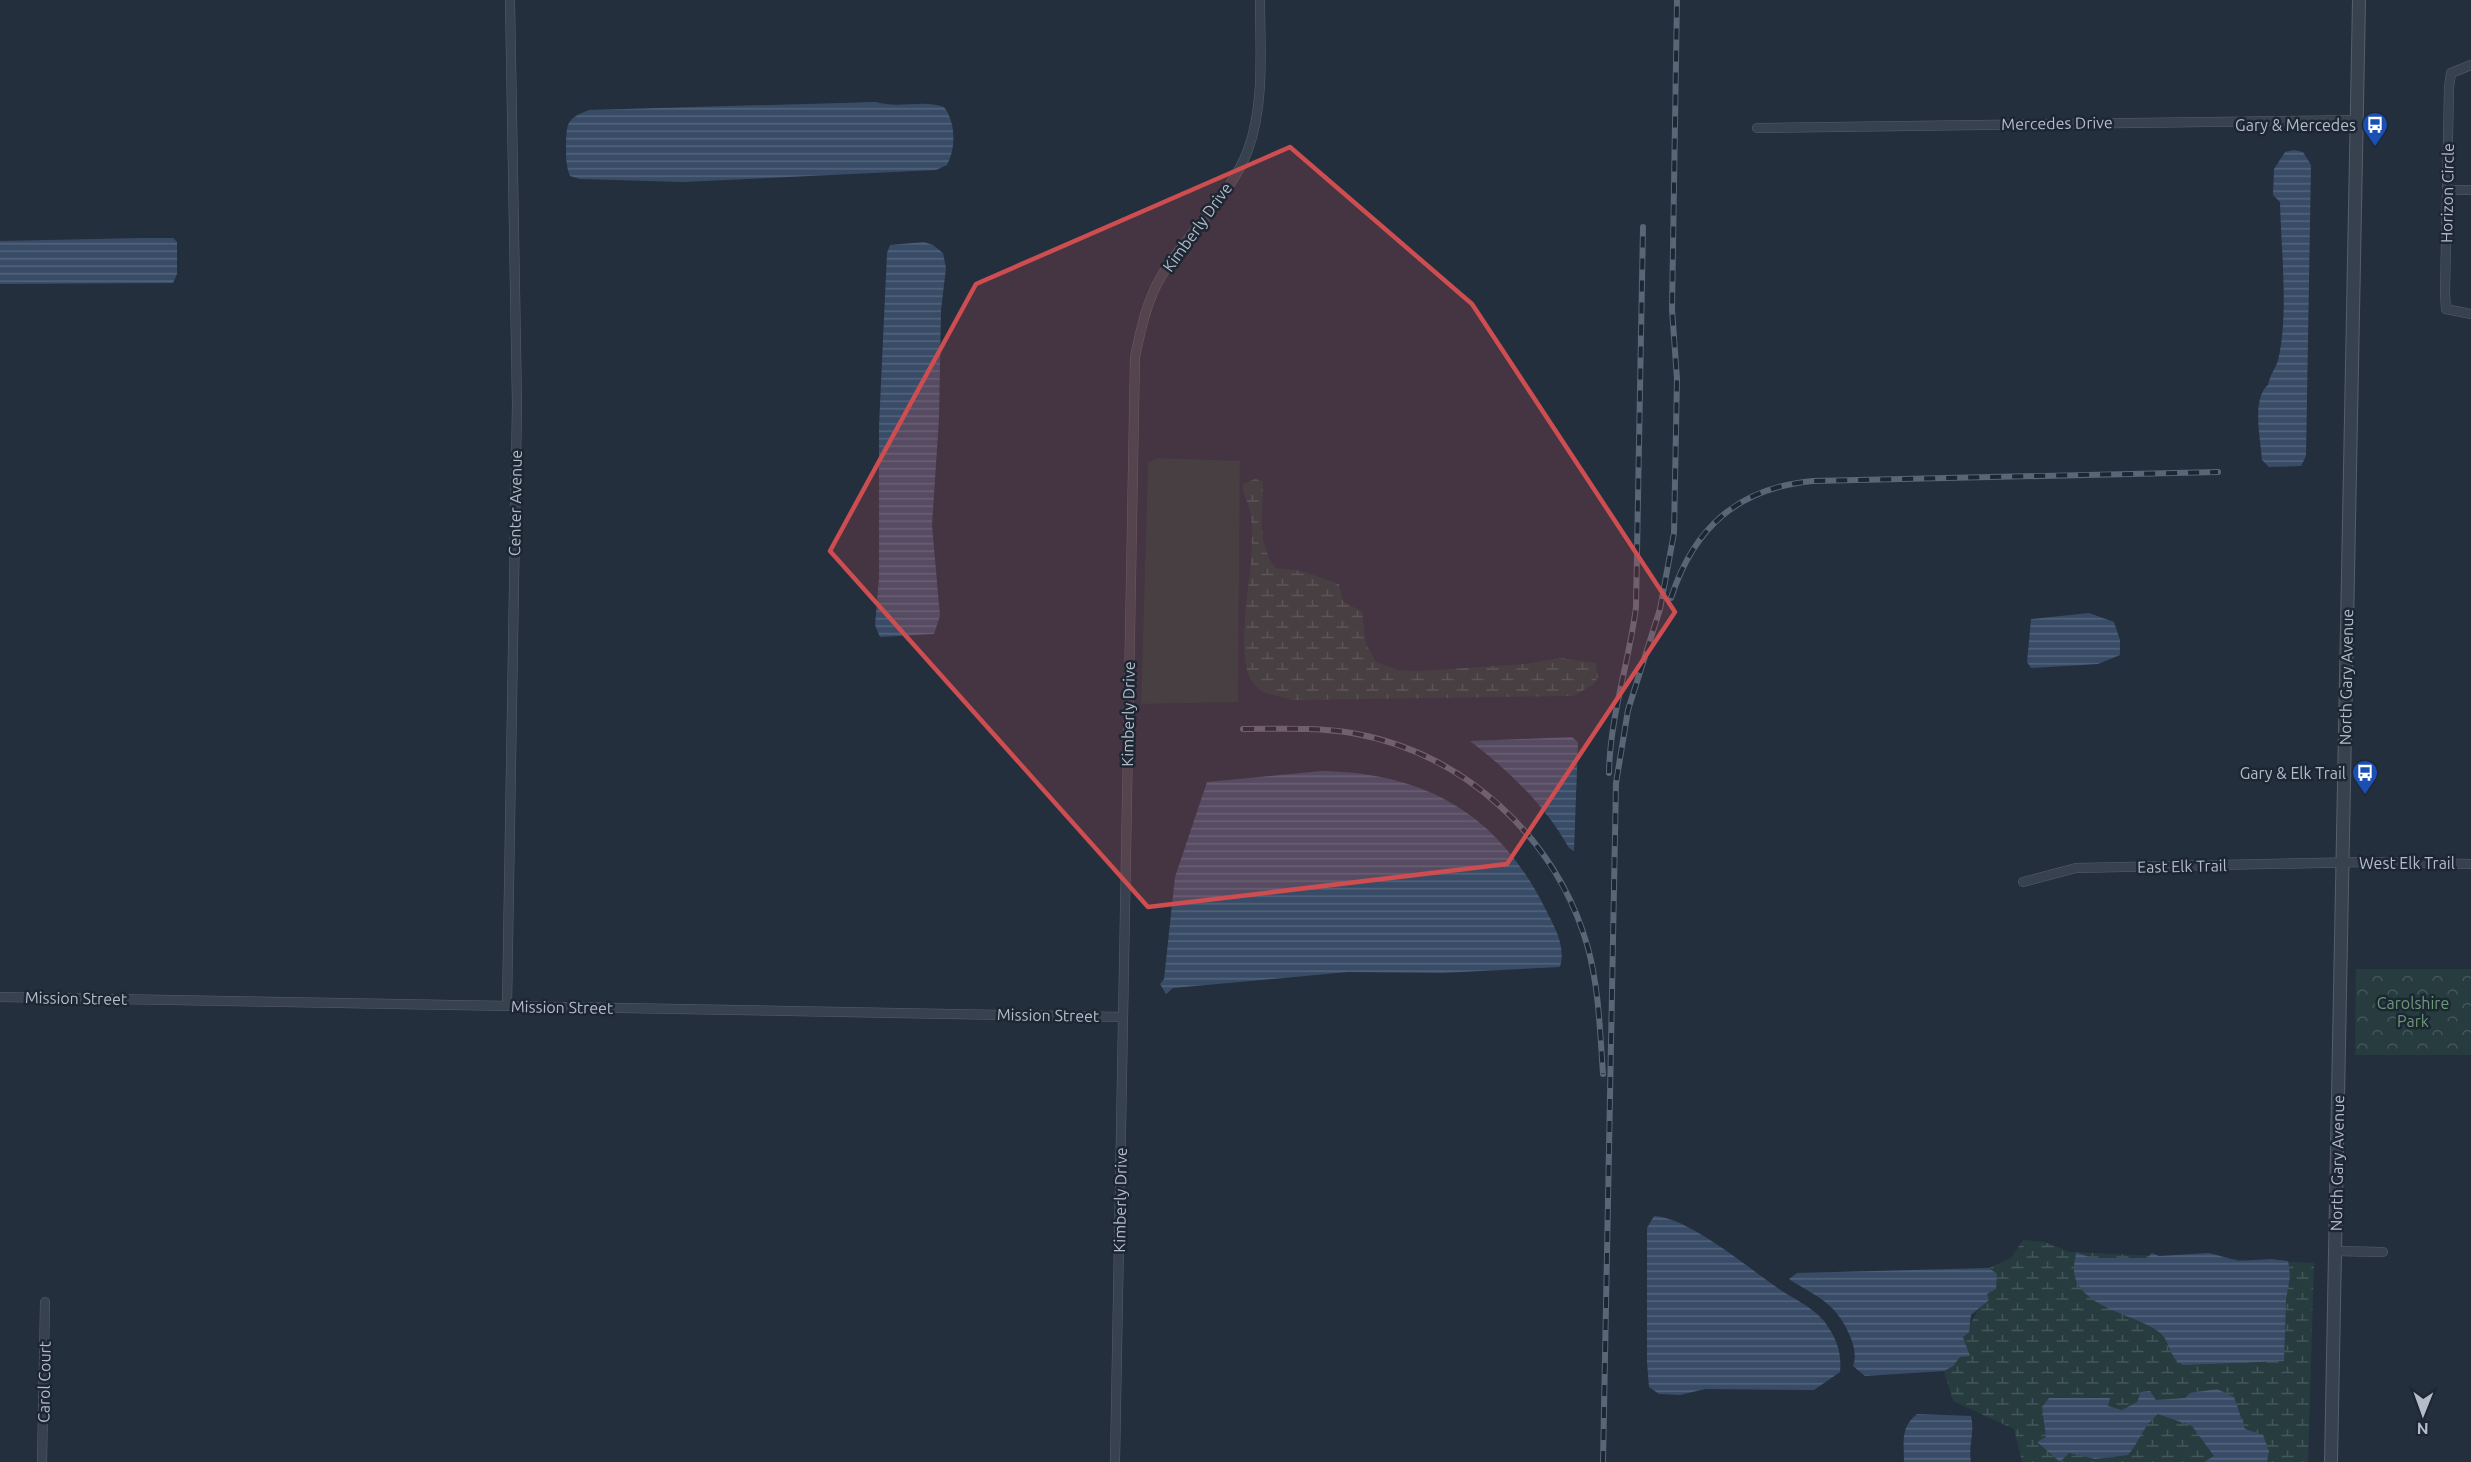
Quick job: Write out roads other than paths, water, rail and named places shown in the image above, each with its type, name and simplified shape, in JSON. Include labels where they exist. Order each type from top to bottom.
[{"type":"street","name":"Center Avenue","points":[[507,1006],[517,404],[510,0]]},
{"type":"street","name":"Kimberly Drive","points":[[1115,1462],[1136,357],[1146,310],[1162,275],[1230,183],[1247,152],[1256,124],[1258,106],[1260,0]]},
{"type":"street","name":"North Gary Avenue","points":[[2331,1462],[2359,0]]},
{"type":"street","name":"Horizon Circle","points":[[2471,65],[2451,73],[2446,309],[2471,314]]},
{"type":"street","name":"Mercedes Drive","points":[[1756,128],[2357,120]]},
{"type":"street","points":[[2448,190],[2471,190]]},
{"type":"street","name":"West Elk Trail","points":[[2342,863],[2471,864]]},
{"type":"street","name":"East Elk Trail","points":[[2023,882],[2076,868],[2342,863]]},
{"type":"street","name":"Mission Street","points":[[0,997],[1123,1017]]},
{"type":"street","points":[[2335,1251],[2383,1252]]},
{"type":"street","name":"Carol Court","points":[[42,1462],[45,1302]]},
{"type":"water","points":[[876,102],[944,107],[953,128],[952,151],[947,165],[936,170],[683,182],[580,179],[570,176],[568,169],[567,128],[575,116],[589,110]]},
{"type":"water","points":[[2294,150],[2303,152],[2311,165],[2306,456],[2301,466],[2269,467],[2262,460],[2258,410],[2263,391],[2268,385],[2278,360],[2284,303],[2280,202],[2273,195],[2274,169],[2285,152]]},
{"type":"water","points":[[173,238],[177,242],[177,274],[173,283],[0,284],[0,241]]},
{"type":"water","points":[[924,242],[933,245],[943,253],[946,268],[941,310],[939,419],[932,525],[940,616],[934,634],[880,637],[875,625],[879,578],[879,426],[887,253],[890,245]]},
{"type":"water","points":[[2089,613],[2114,622],[2120,640],[2120,655],[2098,664],[2031,668],[2027,662],[2031,619]]},
{"type":"water","points":[[1572,737],[1578,742],[1574,851],[1569,848],[1549,817],[1525,790],[1499,764],[1470,741]]},
{"type":"water","points":[[1322,771],[1394,780],[1426,790],[1455,805],[1481,824],[1505,847],[1526,875],[1545,908],[1561,944],[1560,967],[1442,973],[1348,972],[1173,988],[1166,994],[1160,984],[1164,979],[1175,877],[1207,782]]},
{"type":"water","points":[[1654,1216],[1684,1225],[1701,1234],[1814,1312],[1824,1321],[1835,1339],[1839,1351],[1840,1372],[1814,1390],[1705,1389],[1680,1395],[1659,1394],[1649,1387],[1647,1228]]},
{"type":"water","points":[[2076,1252],[2091,1258],[2147,1258],[2152,1253],[2159,1256],[2209,1253],[2239,1261],[2271,1259],[2288,1261],[2290,1276],[2286,1300],[2284,1361],[2183,1365],[2172,1354],[2166,1340],[2159,1332],[2109,1309],[2085,1293],[2077,1283],[2074,1271]]},
{"type":"water","points":[[1989,1268],[1997,1274],[1996,1289],[1987,1294],[1989,1300],[1971,1315],[1969,1332],[1963,1337],[1970,1356],[1960,1357],[1953,1366],[1944,1371],[1865,1376],[1853,1366],[1855,1352],[1853,1344],[1838,1314],[1823,1301],[1789,1279],[1797,1273]]},
{"type":"water","points":[[2217,1389],[2234,1397],[2245,1429],[2263,1435],[2269,1451],[2267,1462],[2204,1462],[2214,1456],[2192,1426],[2158,1414],[2128,1455],[2095,1459],[2069,1453],[2060,1462],[2037,1442],[2046,1437],[2042,1407],[2049,1398],[2110,1398],[2108,1406],[2122,1410],[2137,1402],[2141,1392],[2150,1391],[2156,1400],[2185,1398],[2190,1393]]},
{"type":"water","points":[[1917,1414],[1971,1416],[1971,1462],[1904,1462],[1905,1430]]},
{"type":"railway","points":[[1603,1462],[1616,783],[1628,710],[1660,609],[1674,533],[1677,379],[1672,309],[1677,0]]},
{"type":"railway","points":[[1609,773],[1616,710],[1636,607],[1643,227]]},
{"type":"railway","points":[[1671,598],[1692,551],[1722,516],[1741,502],[1762,492],[1786,485],[1813,481],[2218,472]]},
{"type":"railway","points":[[1243,729],[1338,731],[1393,743],[1432,760],[1468,781],[1501,807],[1530,837],[1554,871],[1574,908],[1588,948],[1595,979],[1603,1074]]},
{"type":"place","name":"Gary & Mercedes","points":[[2375,148]]},
{"type":"place","name":"Gary & Elk Trail","points":[[2365,796]]},
{"type":"park label","name":"Carolshire Park","points":[[2413,1012]]}]
